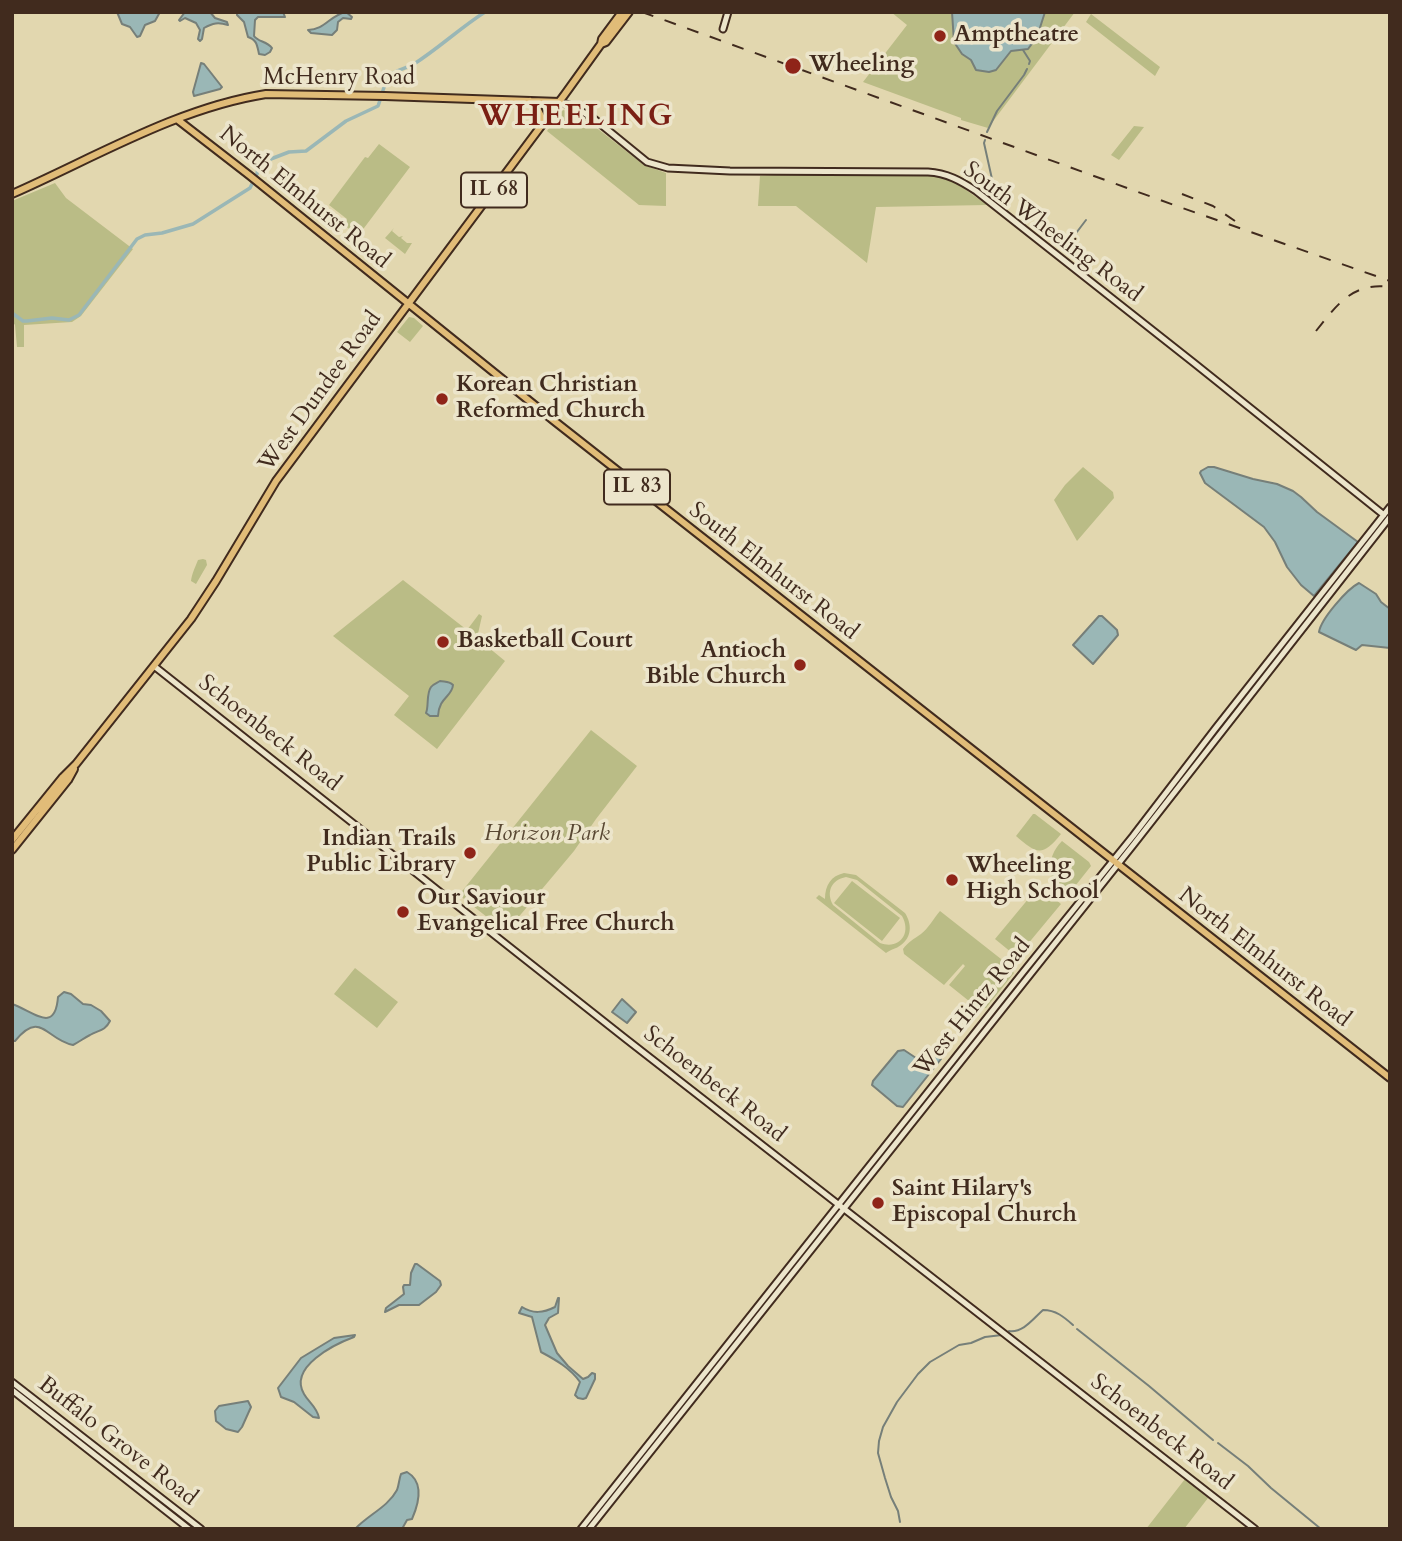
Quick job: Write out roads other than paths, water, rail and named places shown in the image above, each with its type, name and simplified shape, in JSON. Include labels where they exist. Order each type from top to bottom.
[{"type":"main road","name":"West Dundee Road","points":[[76,764],[191,619],[276,481],[559,102],[622,12]]},
{"type":"main road","name":"West Dundee Road","points":[[601,44],[606,42],[629,12]]},
{"type":"main road","points":[[723,29],[728,12]]},
{"type":"main road","name":"McHenry Road","points":[[12,194],[216,104],[266,94],[559,102]]},
{"type":"main road","points":[[530,101],[544,122]]},
{"type":"main road","name":"South Wheeling Road","points":[[559,102],[593,118],[646,162],[668,168],[929,172],[951,176],[976,191],[1388,518]]},
{"type":"main road","name":"North Elmhurst Road","points":[[178,120],[408,304]]},
{"type":"main road","name":"South Elmhurst Road","points":[[408,304],[1115,864]]},
{"type":"main road","name":"West Hintz Road","points":[[590,1529],[1388,518],[1390,507]]},
{"type":"main road","name":"Schoenbeck Road","points":[[154,666],[542,973],[1255,1529]]},
{"type":"main road","name":"IL 68","points":[[12,840],[76,764]]},
{"type":"main road","name":"IL 68","points":[[12,850],[68,780],[76,764]]},
{"type":"main road","name":"North Elmhurst Road","points":[[1115,864],[1390,1078]]},
{"type":"main road","name":"West Hintz Road","points":[[581,1529],[842,1207]]},
{"type":"main road","name":"Buffalo Grove Road","points":[[12,1382],[201,1529]]},
{"type":"main road","name":"Buffalo Grove Road","points":[[12,1390],[190,1529]]},
{"type":"water","points":[[117,12],[160,12],[155,21],[145,25],[137,37],[130,27],[122,24]]},
{"type":"water","points":[[185,12],[210,12],[228,25],[221,23],[204,28],[200,41],[200,30],[196,23],[185,18],[179,20]]},
{"type":"water","points":[[237,12],[283,12],[285,17],[258,17],[255,20],[254,36],[272,48],[270,52],[259,54],[256,43],[248,37],[244,22]]},
{"type":"water","points":[[346,12],[351,19],[343,18],[338,22],[337,30],[332,35],[311,33],[308,30],[319,28]]},
{"type":"water","points":[[952,12],[1045,12],[1037,37],[1028,49],[1011,51],[996,70],[989,72],[976,70],[971,60],[962,54],[954,42]]},
{"type":"water","points":[[201,63],[222,87],[194,96],[193,92]]},
{"type":"water","points":[[1208,467],[1277,484],[1293,491],[1358,542],[1314,596],[1287,567],[1264,527],[1205,483],[1200,473]]},
{"type":"water","points":[[1359,583],[1376,594],[1390,609],[1390,648],[1362,645],[1356,650],[1319,632],[1335,605]]},
{"type":"water","points":[[1099,616],[1117,630],[1118,635],[1093,664],[1073,645]]},
{"type":"water","points":[[440,681],[452,684],[452,689],[441,705],[438,716],[430,716],[426,713],[429,693],[432,686]]},
{"type":"water","points":[[64,992],[101,1011],[110,1021],[104,1029],[73,1045],[38,1027],[31,1027],[12,1041],[12,1004],[48,1018],[56,1008],[58,997]]},
{"type":"water","points":[[622,999],[636,1012],[627,1023],[612,1012]]},
{"type":"water","points":[[933,1049],[939,1052],[941,1059],[903,1107],[897,1106],[872,1085],[898,1051],[904,1050],[919,1060]]},
{"type":"water","points":[[415,1264],[440,1281],[441,1285],[419,1305],[399,1305],[385,1312],[386,1308],[404,1294],[404,1285],[410,1285]]},
{"type":"water","points":[[558,1298],[558,1313],[549,1318],[545,1325],[557,1353],[568,1366],[583,1379],[595,1374],[586,1398],[583,1399],[575,1395],[580,1382],[576,1377],[541,1352],[532,1317],[519,1313],[522,1307],[534,1312],[551,1309],[555,1307]]},
{"type":"water","points":[[355,1335],[316,1358],[302,1375],[304,1394],[319,1418],[281,1397],[278,1388],[301,1358],[334,1338]]},
{"type":"water","points":[[248,1401],[251,1407],[238,1432],[226,1429],[216,1421],[215,1411],[219,1406]]},
{"type":"water","points":[[407,1472],[418,1487],[417,1506],[412,1519],[407,1520],[402,1529],[355,1529],[393,1496],[401,1474]]},
{"type":"waterway","points":[[12,313],[23,321],[52,318],[69,320],[79,315],[137,239],[193,224],[250,188],[258,167],[263,162],[289,152],[306,151],[346,121],[378,106],[389,76],[414,64],[485,12]]},
{"type":"waterway","points":[[1023,50],[1030,61],[1029,64]]},
{"type":"waterway","points":[[987,132],[997,111],[1027,69]]},
{"type":"waterway","points":[[985,140],[996,197],[994,199]]},
{"type":"waterway","points":[[1064,249],[1086,220]]},
{"type":"waterway","points":[[1009,1331],[1023,1328],[1043,1310],[1056,1313],[1073,1325]]},
{"type":"waterway","points":[[1077,1329],[1213,1440]]},
{"type":"waterway","points":[[900,1522],[878,1453],[883,1427],[897,1402],[930,1362],[959,1345],[1002,1335]]},
{"type":"waterway","points":[[1218,1443],[1321,1529]]},
{"type":"railway","points":[[642,12],[1390,281]]},
{"type":"railway","points":[[1182,194],[1213,206],[1235,221]]},
{"type":"railway","points":[[1316,331],[1339,304],[1355,292],[1377,286],[1390,287]]},
{"type":"place","name":"Amptheatre","points":[[940,36]]},
{"type":"place","name":"Wheeling","points":[[793,66]]},
{"type":"place","name":"Korean Christian Reformed Church","points":[[442,399]]},
{"type":"place","name":"Basketball Court","points":[[443,642]]},
{"type":"place","name":"Antioch Bible Church","points":[[800,665]]},
{"type":"place","name":"Indian Trails Public Library","points":[[470,853]]},
{"type":"place","name":"Wheeling High School","points":[[952,880]]},
{"type":"place","name":"Our Saviour Evangelical Free Church","points":[[403,912]]},
{"type":"place","name":"Saint Hilary's Episcopal Church","points":[[878,1203]]},
{"type":"district","name":"WHEELING","points":[[576,118]]},
{"type":"park label","name":"Horizon Park","points":[[547,835]]}]
